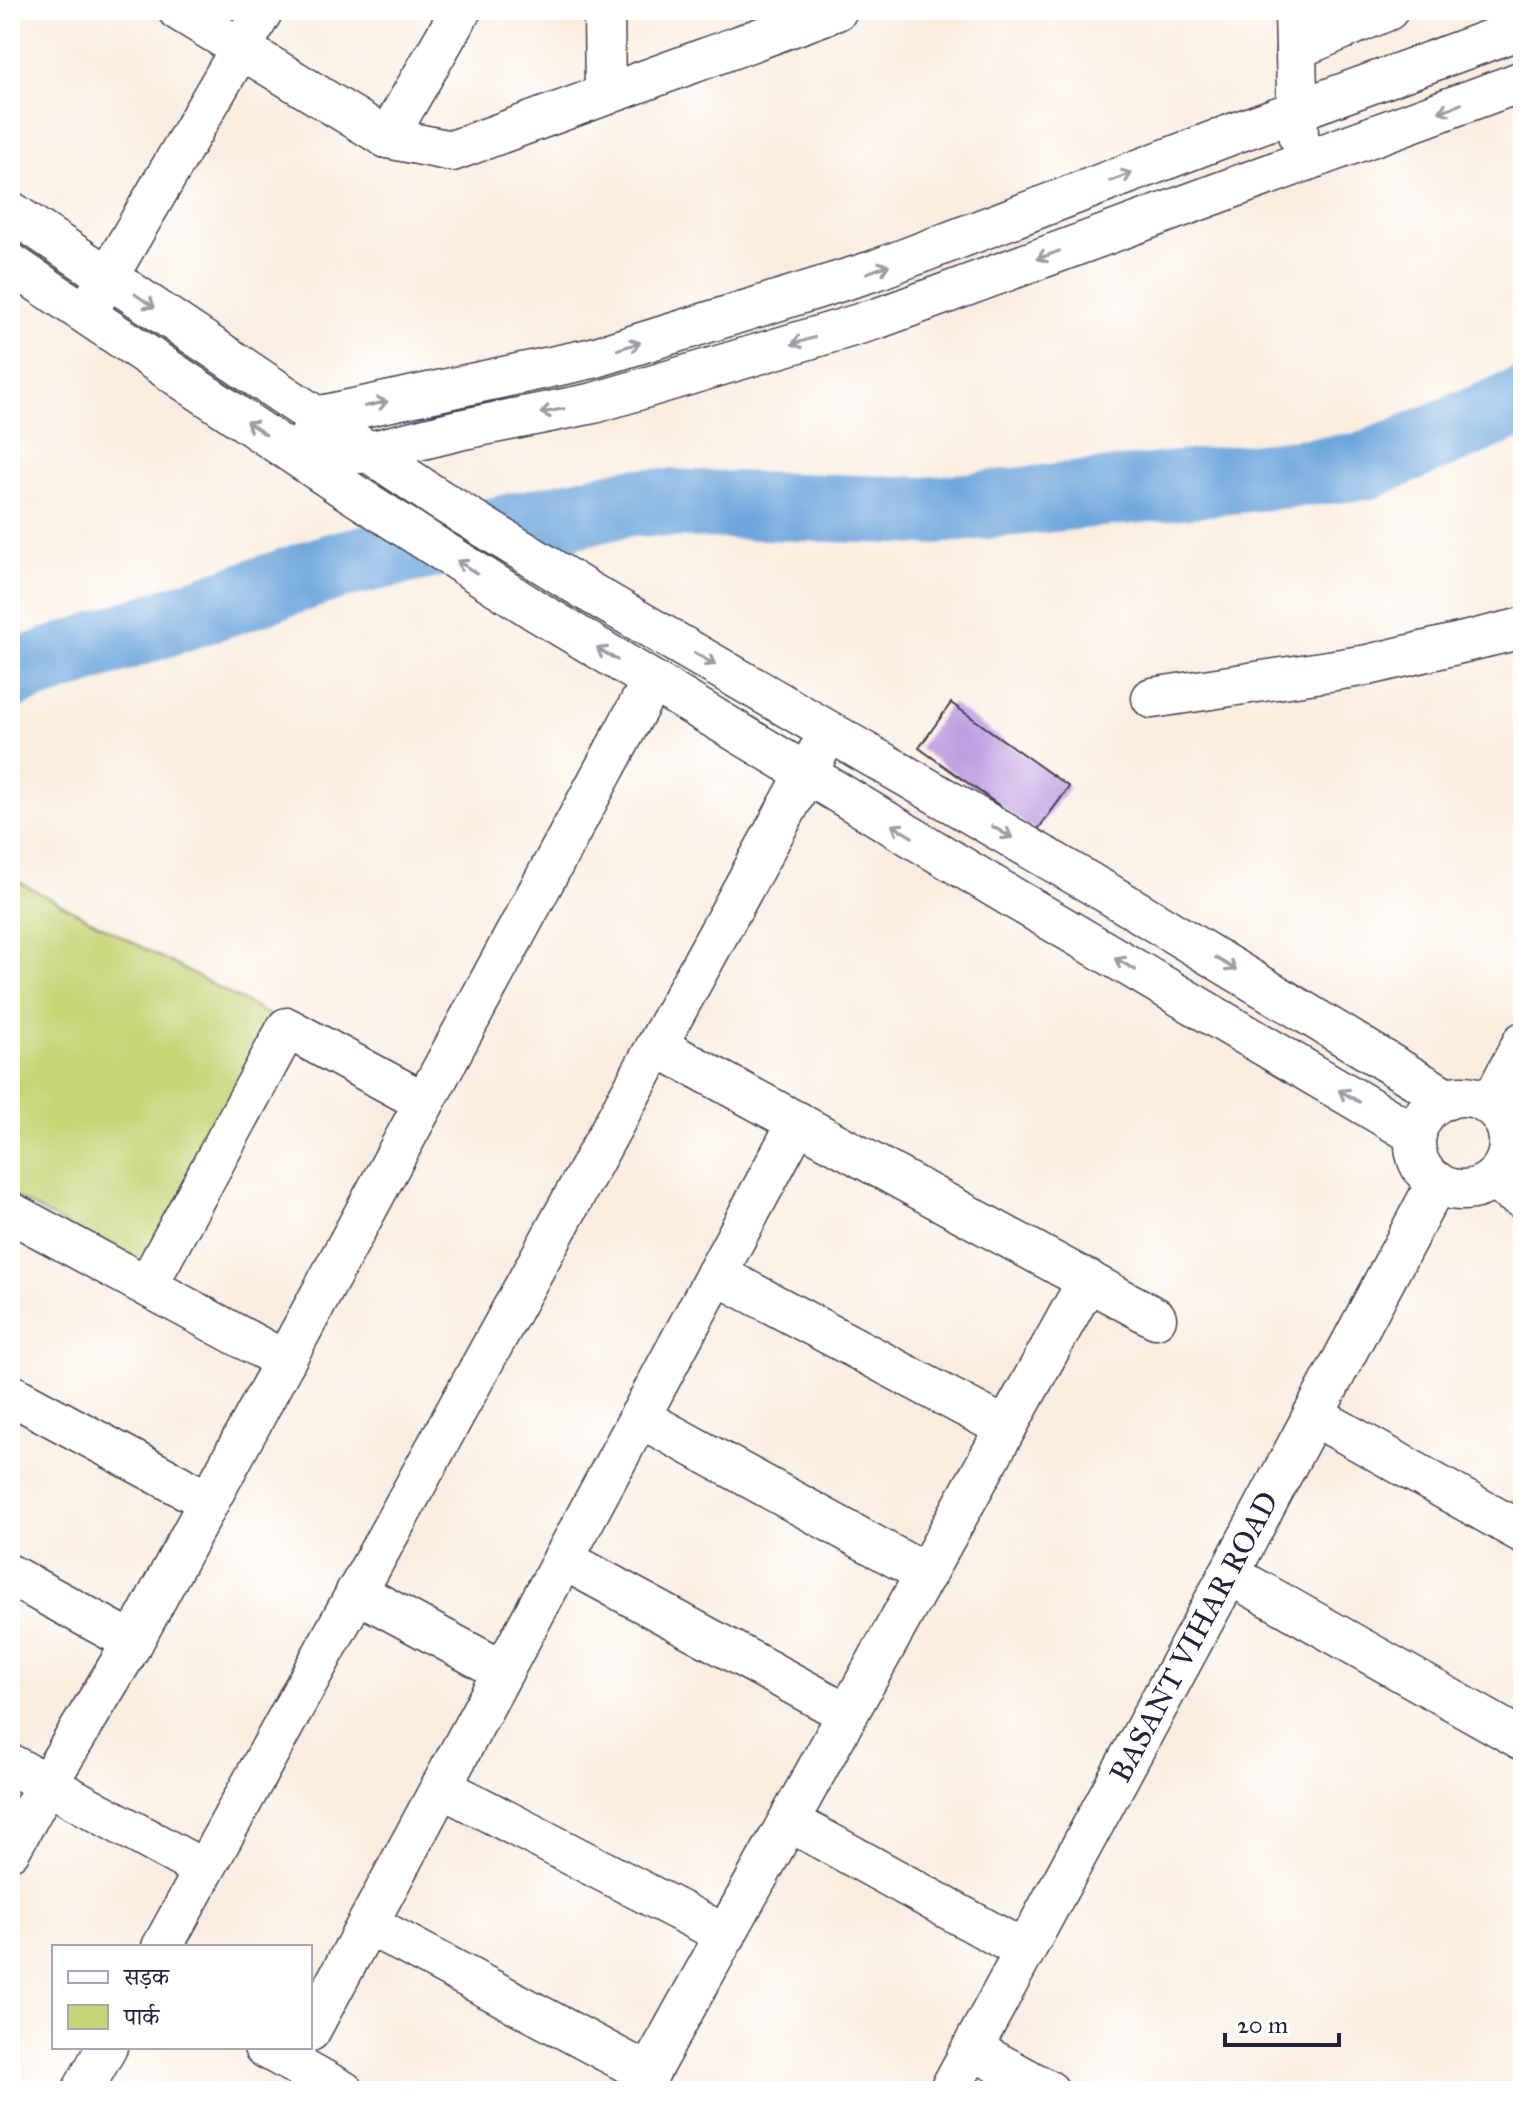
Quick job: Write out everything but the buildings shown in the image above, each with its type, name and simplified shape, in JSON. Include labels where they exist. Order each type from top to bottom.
[{"type":"street","points":[[178,10],[387,138],[452,151],[605,95],[772,22],[837,10]]},
{"type":"street","points":[[86,315],[263,10]]},
{"type":"street","points":[[387,138],[461,10]]},
{"type":"street","points":[[604,10],[605,95]]},
{"type":"street","points":[[1295,10],[1299,163]]},
{"type":"street","points":[[1296,49],[1388,10]]},
{"type":"street","points":[[316,417],[593,358],[873,271],[1298,110],[1481,26],[1523,28]]},
{"type":"street","points":[[303,460],[369,452],[594,403],[876,319],[1523,81]]},
{"type":"street","points":[[10,211],[437,498],[589,592],[1109,894],[1448,1099]]},
{"type":"street","points":[[10,263],[367,503],[533,609],[1028,907],[1416,1135]]},
{"type":"street","points":[[303,460],[316,417]]},
{"type":"street","points":[[1152,698],[1368,665],[1523,628]]},
{"type":"street","points":[[10,1850],[133,1642],[652,681]]},
{"type":"street","points":[[163,1945],[830,731]]},
{"type":"street","points":[[147,1286],[287,1028],[424,1102]]},
{"type":"street","points":[[1507,1128],[1473,1097],[1454,1096],[1436,1103],[1421,1119],[1416,1135],[1416,1156],[1423,1170],[1437,1182],[1454,1189],[1507,1189],[1499,1172],[1510,1144],[1507,1128],[1523,1042]]},
{"type":"street","points":[[657,1046],[1156,1318]]},
{"type":"street","points":[[312,2015],[368,1924],[798,1122]]},
{"type":"street","name":"BASANT VIHAR ROAD","points":[[949,2091],[1437,1182]]},
{"type":"street","points":[[10,1212],[285,1361]]},
{"type":"street","points":[[716,1274],[1006,1428]]},
{"type":"street","points":[[368,1924],[644,2082],[1088,1280]]},
{"type":"street","points":[[10,1394],[208,1501]]},
{"type":"street","points":[[1313,1415],[1523,1533]]},
{"type":"street","points":[[639,1417],[926,1574]]},
{"type":"street","points":[[563,1559],[848,1714]]},
{"type":"street","points":[[1229,1574],[1523,1740]]},
{"type":"street","points":[[10,1575],[133,1642]]},
{"type":"street","points":[[356,1592],[503,1671]]},
{"type":"street","points":[[10,1764],[204,1870]]},
{"type":"street","points":[[441,1787],[726,1935]]},
{"type":"street","points":[[789,1821],[1025,1951]]},
{"type":"street","points":[[82,2091],[106,2049]]},
{"type":"street","points":[[294,2049],[343,2091]]},
{"type":"street","points":[[972,2049],[1049,2091]]},
{"type":"green space","points":[[10,877],[275,1018],[143,1267],[10,1194]]},
{"type":"waterway","points":[[10,675],[338,565],[630,502],[926,511],[1366,466],[1523,401]]}]
